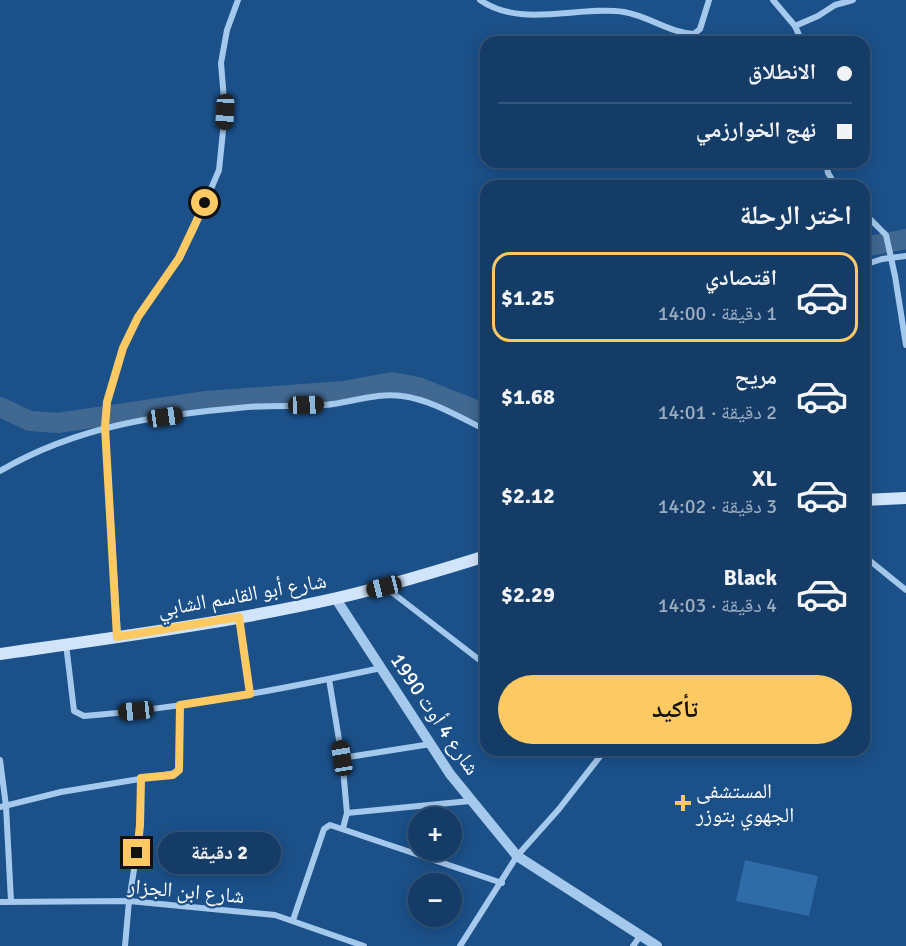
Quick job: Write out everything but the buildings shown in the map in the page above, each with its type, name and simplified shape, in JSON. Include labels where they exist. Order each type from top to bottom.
[{"type":"main road","points":[[870,500],[906,498]]},
{"type":"main road","name":"شارع أبو القاسم الشابي","points":[[0,654],[117,637],[336,599],[480,558]]},
{"type":"street","points":[[117,637],[105,423],[107,402],[123,348],[138,317],[179,258],[194,230],[219,170],[225,112],[221,63],[227,30],[238,0]]},
{"type":"street","points":[[480,0],[490,7],[533,15],[584,10],[627,12],[677,32],[694,34],[700,29],[709,0]]},
{"type":"street","points":[[773,0],[795,26],[799,36]]},
{"type":"street","points":[[795,26],[843,2],[853,0]]},
{"type":"street","points":[[870,219],[886,235],[892,257],[906,345]]},
{"type":"street","points":[[870,263],[906,256]]},
{"type":"street","points":[[0,471],[53,444],[105,423],[250,407],[325,405],[401,395],[447,411],[480,427]]},
{"type":"street","points":[[870,561],[906,590]]},
{"type":"street","points":[[384,587],[480,660]]},
{"type":"street","name":"شارع 4 أوت 1990","points":[[336,599],[470,801],[517,856],[657,946]]},
{"type":"street","points":[[239,617],[250,694]]},
{"type":"street","points":[[66,644],[74,711],[84,716],[250,694],[381,668]]},
{"type":"street","points":[[329,679],[342,758],[347,813],[343,828]]},
{"type":"street","points":[[3,806],[61,792],[141,778],[173,775],[179,770],[180,705]]},
{"type":"street","points":[[342,758],[431,744]]},
{"type":"street","points":[[460,946],[517,856],[559,809],[597,756]]},
{"type":"street","points":[[0,760],[11,901]]},
{"type":"street","points":[[125,946],[129,902],[140,838],[141,778]]},
{"type":"street","points":[[347,813],[470,801]]},
{"type":"street","points":[[293,920],[324,829],[330,825],[502,883]]},
{"type":"street","name":"شارع ابن الجزار","points":[[0,902],[129,902],[275,915],[364,946]]},
{"type":"street","points":[[633,946],[641,935]]},
{"type":"shaded area","points":[[745,860],[818,876],[809,916],[736,901]]},
{"type":"waterway","points":[[870,246],[906,239]]},
{"type":"waterway","points":[[0,407],[30,421],[58,423],[206,401],[343,391],[392,382],[418,387],[480,412]]},
{"type":"place","name":"المستشفى الجهوي بتوزر","points":[[683,803]]},
{"type":"route","points":[[137,853],[140,838],[141,778],[173,775],[180,767],[180,705],[250,694],[239,617],[117,637],[105,427],[107,402],[123,348],[138,317],[179,258],[205,203]]}]
